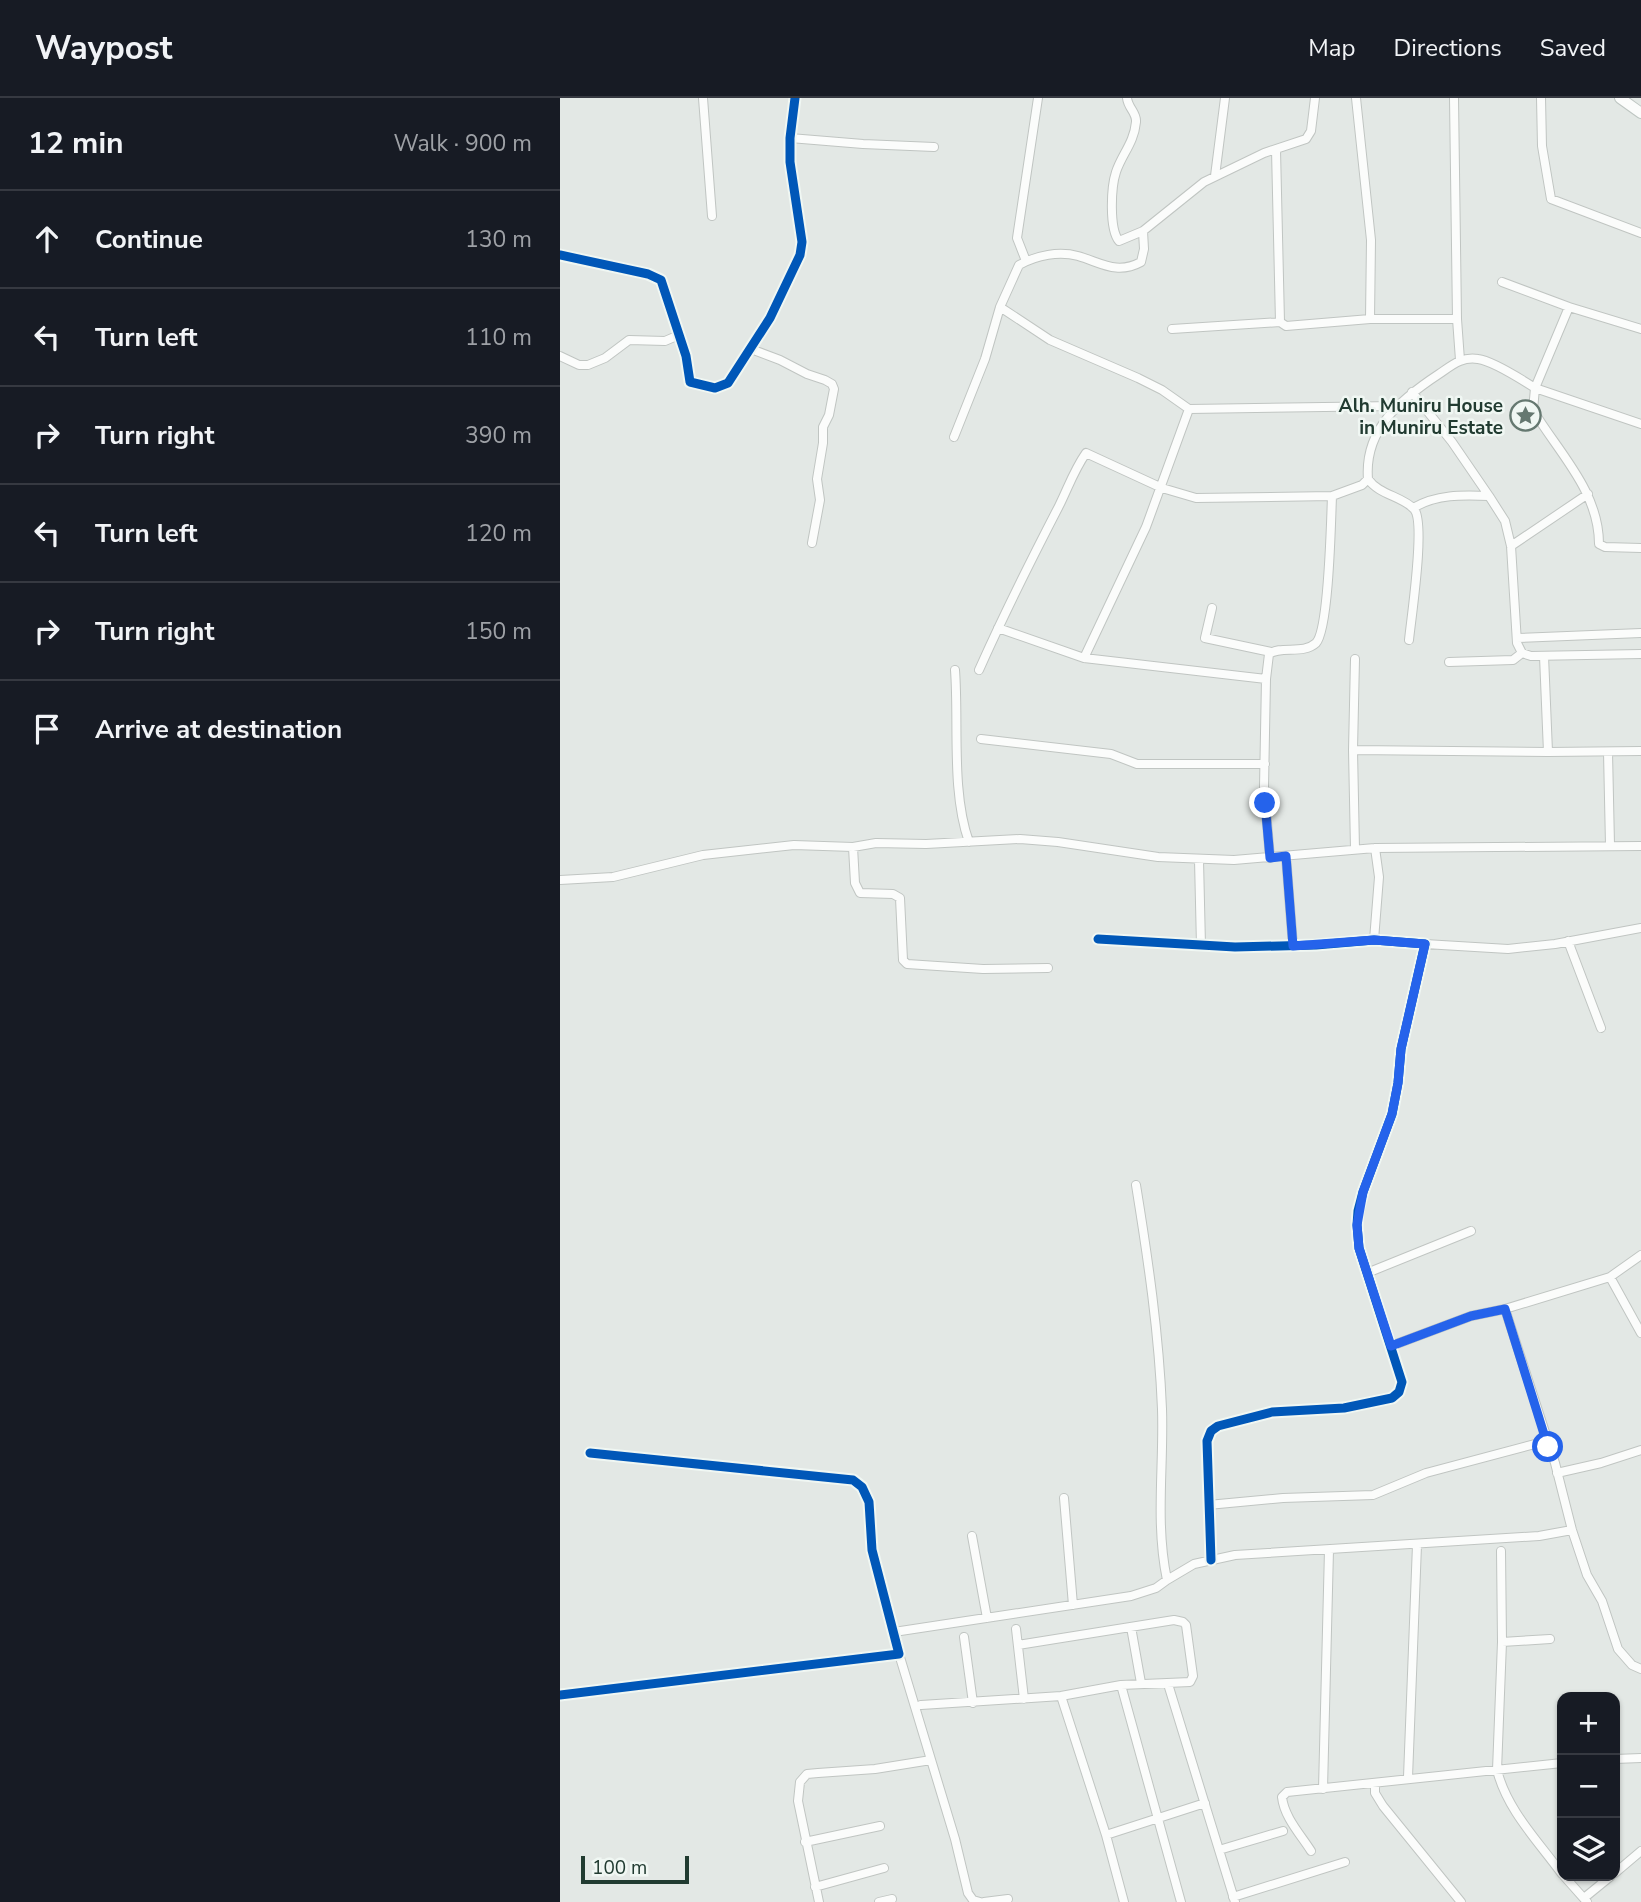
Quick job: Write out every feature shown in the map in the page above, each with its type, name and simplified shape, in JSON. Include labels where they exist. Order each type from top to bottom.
[{"type":"street","points":[[703,98],[712,216]]},
{"type":"street","points":[[560,255],[656,277],[664,285],[686,356],[688,380],[708,388],[722,387],[728,383],[770,318],[802,248],[790,162],[795,98]]},
{"type":"street","points":[[1026,261],[1017,238],[1038,98]]},
{"type":"street","points":[[1127,98],[1136,120],[1133,141],[1115,175],[1114,230],[1119,241],[1143,231],[1194,189],[1215,176],[1264,153],[1306,139],[1311,131],[1315,98]]},
{"type":"street","points":[[1215,176],[1225,98]]},
{"type":"street","points":[[1356,98],[1371,240],[1370,319]]},
{"type":"street","points":[[1454,98],[1460,360]]},
{"type":"street","points":[[1541,98],[1542,146],[1551,199],[1641,233]]},
{"type":"street","points":[[1620,98],[1641,113]]},
{"type":"street","points":[[790,138],[934,147]]},
{"type":"street","points":[[1276,149],[1280,322]]},
{"type":"street","points":[[954,437],[985,359],[1000,307],[1019,265],[1046,255],[1070,255],[1109,268],[1122,269],[1141,262],[1144,249],[1143,231]]},
{"type":"street","points":[[1502,282],[1569,307],[1641,329]]},
{"type":"street","points":[[1000,307],[1050,341],[1157,388],[1189,409],[1396,406]]},
{"type":"street","points":[[1569,307],[1535,388],[1532,410],[1588,494],[1599,544],[1605,547],[1641,548]]},
{"type":"street","points":[[1172,329],[1280,322],[1286,326],[1370,319],[1457,319]]},
{"type":"street","points":[[560,356],[579,365],[588,365],[605,358],[629,340],[665,341],[679,335]]},
{"type":"street","points":[[751,349],[825,380],[832,384],[834,389],[829,415],[823,427],[817,479],[820,500],[812,543]]},
{"type":"street","points":[[1409,640],[1419,531],[1417,514],[1413,508],[1383,492],[1368,479],[1367,467],[1375,439],[1396,406],[1460,360],[1479,359],[1535,388],[1641,424]]},
{"type":"street","points":[[1412,392],[1452,442],[1505,521],[1511,546],[1518,649],[1531,656],[1641,654]]},
{"type":"street","points":[[1084,658],[1162,488],[1189,409]]},
{"type":"street","points":[[979,670],[1086,453],[1162,488],[1196,498],[1332,496],[1362,485],[1368,479]]},
{"type":"street","points":[[1511,546],[1588,494]]},
{"type":"street","points":[[1212,608],[1205,638],[1271,652],[1311,646],[1318,640],[1322,629],[1329,566],[1332,496]]},
{"type":"street","points":[[1413,508],[1427,500],[1444,497],[1489,496]]},
{"type":"street","points":[[998,628],[1084,658],[1266,679]]},
{"type":"street","points":[[1517,638],[1641,632]]},
{"type":"street","points":[[1270,858],[1264,795],[1266,679],[1271,652]]},
{"type":"street","points":[[1449,662],[1513,660],[1522,653]]},
{"type":"street","points":[[1544,656],[1548,752]]},
{"type":"street","points":[[1355,659],[1355,849]]},
{"type":"street","points":[[955,670],[962,824],[969,842]]},
{"type":"street","points":[[981,739],[1111,754],[1137,764],[1265,764]]},
{"type":"street","points":[[1353,750],[1641,751]]},
{"type":"street","points":[[1608,752],[1610,845]]},
{"type":"street","points":[[560,880],[613,877],[704,855],[794,845],[853,847],[876,843],[1020,839],[1199,860],[1270,858],[1375,848],[1641,846]]},
{"type":"street","points":[[853,847],[855,883],[860,892],[893,894],[900,898],[903,960],[906,964],[983,969],[1048,968]]},
{"type":"street","points":[[1374,940],[1379,877],[1375,848]]},
{"type":"street","points":[[1286,856],[1293,946]]},
{"type":"street","points":[[1199,860],[1201,946]]},
{"type":"street","points":[[1098,939],[1201,946],[1293,946],[1374,940],[1508,949],[1568,942],[1641,928]]},
{"type":"street","points":[[1568,942],[1601,1028]]},
{"type":"street","points":[[1211,1560],[1207,1441],[1211,1431],[1218,1426],[1272,1412],[1344,1408],[1392,1398],[1399,1392],[1402,1382],[1359,1248],[1357,1225],[1363,1192],[1392,1114],[1403,1038],[1425,944]]},
{"type":"street","points":[[1136,1185],[1151,1276],[1161,1386],[1159,1532],[1167,1580]]},
{"type":"street","points":[[1367,1273],[1471,1231]]},
{"type":"street","points":[[1391,1346],[1471,1316],[1505,1309],[1610,1277],[1641,1255]]},
{"type":"street","points":[[1610,1277],[1641,1333]]},
{"type":"street","points":[[1505,1309],[1558,1473],[1572,1530],[1587,1575],[1602,1601],[1619,1649],[1632,1665],[1641,1669]]},
{"type":"street","points":[[1208,1506],[1283,1498],[1373,1495],[1426,1473],[1546,1441]]},
{"type":"street","points":[[590,1453],[853,1480],[862,1487],[869,1502],[875,1562],[899,1654],[955,1839],[968,1893],[973,1899],[982,1902],[1007,1899]]},
{"type":"street","points":[[1558,1473],[1640,1453]]},
{"type":"street","points":[[1064,1498],[1073,1605]]},
{"type":"street","points":[[894,1632],[1144,1592],[1156,1588],[1194,1564],[1235,1555],[1539,1536],[1572,1530]]},
{"type":"street","points":[[972,1536],[987,1618]]},
{"type":"street","points":[[1408,1777],[1417,1545]]},
{"type":"street","points":[[1323,1789],[1329,1550]]},
{"type":"street","points":[[1501,1551],[1502,1642],[1497,1770],[1501,1787],[1510,1804],[1557,1867]]},
{"type":"street","points":[[921,1705],[1061,1696],[1121,1685],[1186,1684],[1192,1680],[1186,1625],[1174,1620],[1018,1646]]},
{"type":"street","points":[[1131,1627],[1141,1683]]},
{"type":"street","points":[[1016,1629],[1024,1699]]},
{"type":"street","points":[[964,1637],[973,1703]]},
{"type":"street","points":[[1502,1642],[1550,1639]]},
{"type":"street","points":[[560,1695],[899,1654]]},
{"type":"street","points":[[1168,1684],[1234,1899],[1345,1863]]},
{"type":"street","points":[[1121,1685],[1181,1902]]},
{"type":"street","points":[[1061,1696],[1106,1835],[1124,1902]]},
{"type":"street","points":[[1620,1759],[1641,1758]]},
{"type":"street","points":[[819,1902],[805,1842],[797,1791],[800,1782],[807,1774],[875,1769],[931,1760]]},
{"type":"street","points":[[1311,1851],[1292,1822],[1282,1797],[1289,1791],[1557,1764]]},
{"type":"street","points":[[1375,1783],[1382,1806],[1461,1902]]},
{"type":"street","points":[[1106,1835],[1205,1802]]},
{"type":"street","points":[[805,1842],[880,1826]]},
{"type":"street","points":[[1219,1850],[1283,1831]]},
{"type":"street","points":[[1620,1868],[1641,1851]]},
{"type":"street","points":[[815,1886],[884,1868]]},
{"type":"street","points":[[1569,1881],[1586,1900],[1606,1881]]},
{"type":"street","points":[[879,1902],[892,1899]]},
{"type":"cycle path","points":[[560,255],[648,274],[661,280],[686,356],[690,382],[715,388],[728,383],[770,318],[800,255],[802,242],[790,162],[795,98]]},
{"type":"cycle path","points":[[1098,939],[1235,947],[1374,940],[1425,944],[1401,1049],[1392,1114],[1363,1192],[1357,1225],[1359,1248],[1402,1382],[1399,1392],[1392,1398],[1344,1408],[1272,1412],[1218,1426],[1211,1431],[1207,1441],[1211,1560]]},
{"type":"cycle path","points":[[560,1695],[899,1654],[872,1550],[869,1502],[862,1487],[853,1480],[590,1453]]},
{"type":"place","name":"Alh. Muniru House in Muniru Estate","points":[[1526,416]]},
{"type":"route","points":[[1265,803],[1270,858],[1286,856],[1293,946],[1374,940],[1425,944],[1407,1016],[1392,1114],[1358,1211],[1359,1248],[1391,1346],[1471,1316],[1505,1309],[1548,1447]]}]
